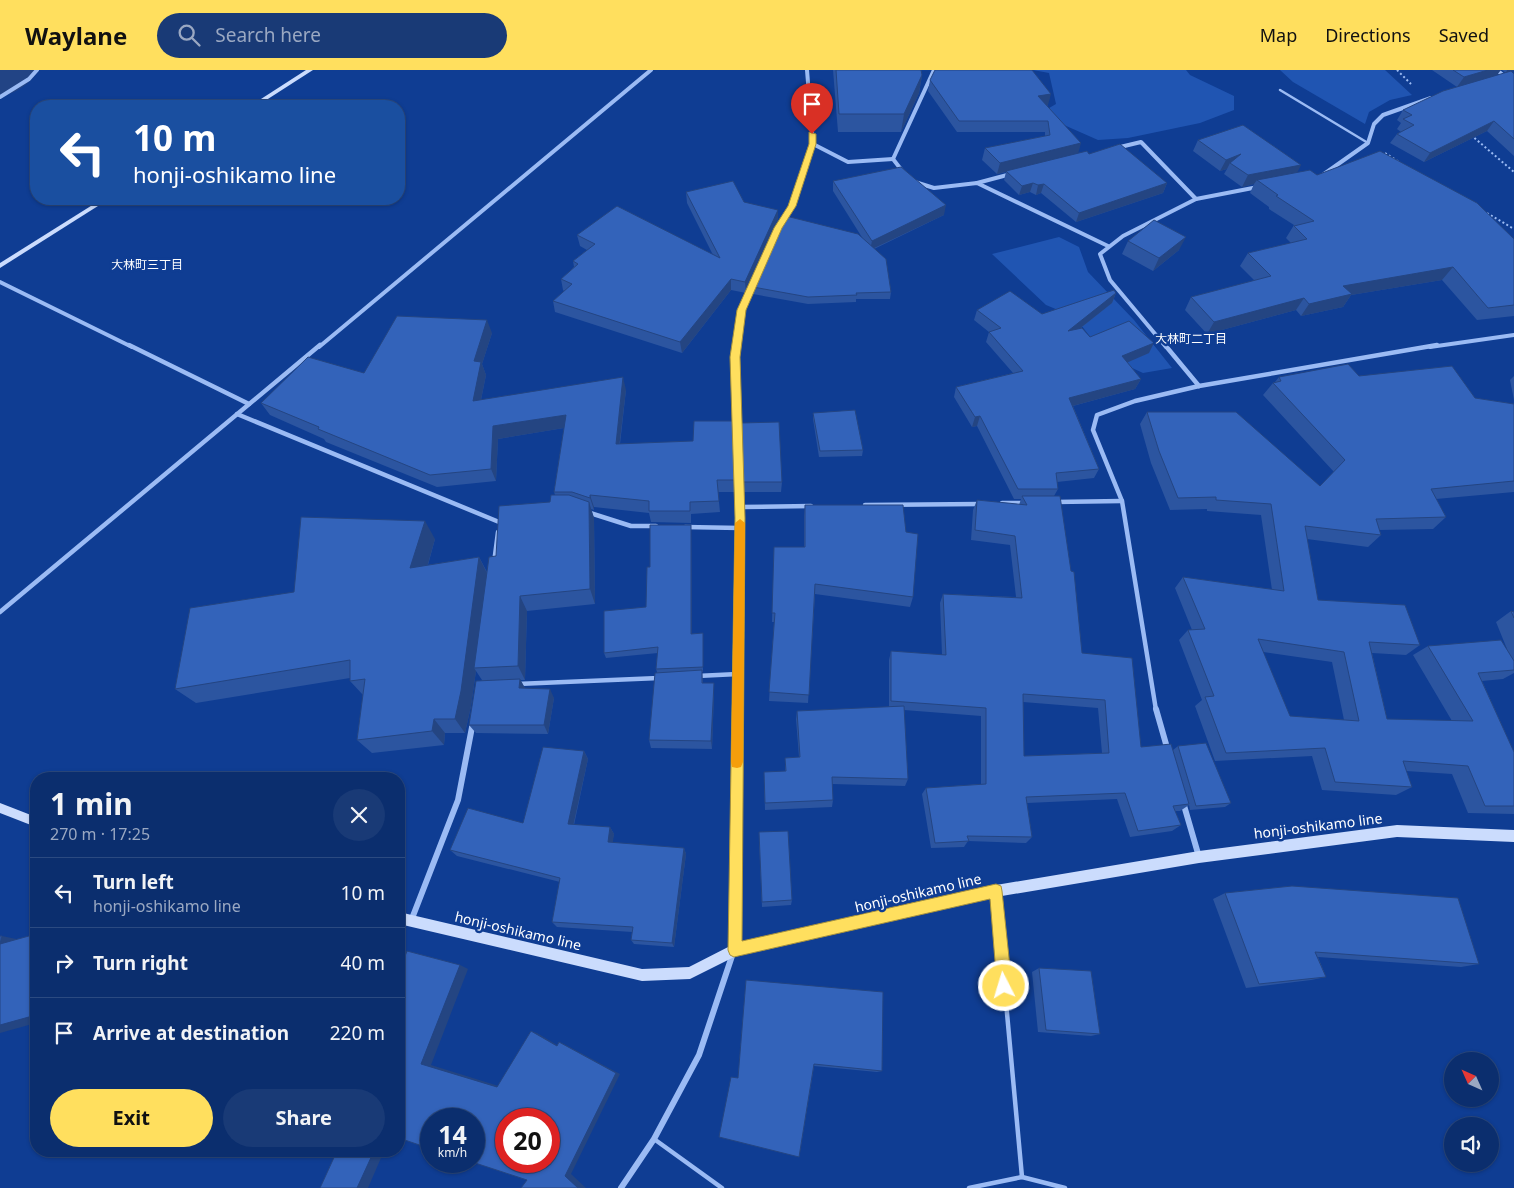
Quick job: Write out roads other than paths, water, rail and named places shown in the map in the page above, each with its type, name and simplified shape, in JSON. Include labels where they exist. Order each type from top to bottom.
[{"type":"main road","points":[[262,100],[310,70]]},
{"type":"main road","points":[[0,266],[97,205]]},
{"type":"main road","points":[[0,808],[30,820]]},
{"type":"main road","name":"honji-oshikamo line","points":[[405,920],[642,975],[690,973],[734,950],[996,891],[1199,857],[1397,832],[1514,836]]},
{"type":"street","points":[[0,97],[29,79],[37,70]]},
{"type":"street","points":[[0,612],[651,70]]},
{"type":"street","points":[[621,1188],[654,1139],[699,1055],[734,950],[740,528],[735,357],[742,310],[778,228],[792,206],[813,144],[807,70]]},
{"type":"street","points":[[893,159],[934,70]]},
{"type":"street","points":[[1497,70],[1514,85]]},
{"type":"street","points":[[1494,79],[1509,75]]},
{"type":"street","points":[[1323,175],[1368,143],[1374,124],[1383,115],[1437,96]]},
{"type":"street","points":[[1112,149],[1141,142],[1196,199]]},
{"type":"street","points":[[813,144],[848,162],[893,159]]},
{"type":"street","points":[[893,159],[904,174]]},
{"type":"street","points":[[909,181],[934,188],[977,182],[1016,173]]},
{"type":"street","points":[[977,182],[1108,246]]},
{"type":"street","points":[[1199,386],[1110,280],[1100,254],[1123,236],[1196,199],[1264,186]]},
{"type":"street","points":[[0,282],[249,404]]},
{"type":"street","points":[[1170,757],[1154,703],[1122,501],[1093,430],[1097,415],[1135,401],[1199,386],[1474,339],[1514,335]]},
{"type":"street","points":[[238,414],[499,522]]},
{"type":"street","points":[[1053,502],[1122,501]]},
{"type":"street","points":[[995,503],[1034,503]]},
{"type":"street","points":[[858,506],[985,504]]},
{"type":"street","points":[[740,507],[818,506]]},
{"type":"street","points":[[584,511],[631,526],[661,526]]},
{"type":"street","points":[[494,570],[499,522],[503,515]]},
{"type":"street","points":[[680,527],[740,528]]},
{"type":"street","points":[[688,676],[738,674]]},
{"type":"street","points":[[509,684],[668,677]]},
{"type":"street","points":[[405,920],[458,800],[474,714]]},
{"type":"street","points":[[1181,794],[1199,857]]},
{"type":"lane","points":[[1280,90],[1368,143]]},
{"type":"lane","points":[[996,891],[1022,1177]]},
{"type":"lane","points":[[654,1139],[722,1188]]},
{"type":"lane","points":[[969,1188],[1022,1177],[1065,1188]]},
{"type":"waterway","points":[[0,85],[20,70]]},
{"type":"district","name":"大林町三丁目","points":[[147,265]]},
{"type":"district","name":"大林町二丁目","points":[[1191,339]]}]
